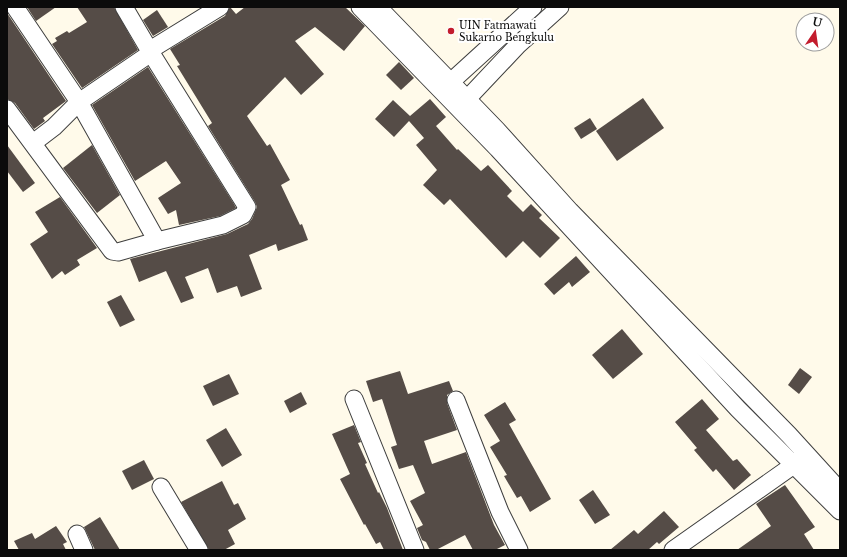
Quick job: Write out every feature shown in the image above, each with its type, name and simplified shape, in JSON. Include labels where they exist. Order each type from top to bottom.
[{"type":"street","points":[[15,7],[79,102],[157,241]]},
{"type":"street","points":[[7,109],[112,251],[118,252],[223,225],[243,215],[247,207],[124,7]]},
{"type":"street","points":[[33,143],[54,127],[79,102],[151,52],[220,7]]},
{"type":"street","points":[[360,7],[445,86],[467,99],[542,188],[738,409],[840,490]]},
{"type":"street","points":[[378,7],[498,149],[542,188]]},
{"type":"street","points":[[445,86],[533,7]]},
{"type":"street","points":[[467,99],[529,35],[560,7]]},
{"type":"street","points":[[517,22],[529,35]]},
{"type":"street","points":[[354,400],[415,550]]},
{"type":"street","points":[[456,400],[500,512],[519,550]]},
{"type":"street","points":[[800,458],[840,511]]},
{"type":"street","points":[[672,550],[800,458]]},
{"type":"street","points":[[161,487],[199,550]]},
{"type":"street","points":[[76,534],[84,550]]},
{"type":"building","points":[[27,7],[56,7],[36,21]]},
{"type":"building","points":[[77,7],[114,7],[138,50],[82,88],[52,44],[57,41],[55,38],[67,31],[69,33],[87,22]]},
{"type":"building","points":[[230,7],[236,14],[245,7],[345,7],[365,26],[344,51],[315,27],[295,41],[324,74],[301,95],[285,77],[247,116],[267,146],[270,144],[290,180],[281,185],[300,225],[302,224],[308,240],[278,251],[276,244],[249,255],[262,289],[241,297],[237,286],[217,293],[208,268],[185,277],[194,298],[181,303],[166,271],[139,282],[130,259],[227,234],[248,224],[257,207],[208,126],[212,123],[177,66],[180,65],[170,49],[225,16]]},
{"type":"building","points":[[157,10],[168,27],[153,36],[143,20]]},
{"type":"building","points":[[7,13],[66,101],[43,118],[45,121],[34,129],[15,103],[7,99]]},
{"type":"building","points":[[399,62],[414,78],[401,90],[386,75]]},
{"type":"building","points":[[148,67],[236,208],[220,216],[179,225],[176,210],[168,214],[158,198],[181,183],[166,161],[135,181],[92,105]]},
{"type":"building","points":[[643,98],[664,128],[617,161],[596,131]]},
{"type":"building","points":[[430,99],[446,117],[436,126],[457,150],[458,149],[481,171],[488,165],[512,191],[507,196],[523,212],[531,204],[542,215],[539,218],[560,238],[540,258],[523,241],[506,258],[450,199],[444,205],[423,185],[437,170],[416,145],[424,138],[409,121],[394,137],[375,119],[393,100],[410,116]]},
{"type":"building","points":[[590,118],[597,129],[581,139],[574,128]]},
{"type":"building","points":[[7,145],[35,183],[23,192],[7,171]]},
{"type":"building","points":[[92,145],[120,195],[97,213],[63,168]]},
{"type":"building","points":[[60,197],[97,248],[77,260],[80,265],[65,275],[62,271],[52,279],[30,244],[48,232],[35,212]]},
{"type":"building","points":[[576,256],[590,272],[572,287],[569,282],[554,295],[544,284]]},
{"type":"building","points":[[121,295],[135,320],[120,327],[107,302]]},
{"type":"building","points":[[622,329],[643,354],[613,379],[592,355]]},
{"type":"building","points":[[800,368],[812,377],[799,394],[788,385]]},
{"type":"building","points":[[400,371],[408,394],[449,381],[453,391],[447,395],[447,403],[457,430],[424,441],[432,464],[466,452],[494,525],[505,545],[495,550],[473,550],[465,535],[436,550],[430,550],[426,542],[422,540],[417,528],[423,525],[410,501],[425,493],[413,465],[399,469],[391,447],[397,445],[382,399],[373,402],[366,381]]},
{"type":"building","points":[[229,374],[239,394],[213,406],[203,386]]},
{"type":"building","points":[[301,392],[307,404],[290,413],[284,401]]},
{"type":"building","points":[[702,399],[719,419],[706,430],[733,461],[737,459],[751,475],[734,490],[716,469],[713,472],[694,450],[697,448],[675,422]]},
{"type":"building","points":[[505,402],[516,420],[509,424],[551,499],[530,512],[521,496],[517,498],[504,476],[507,475],[490,447],[500,441],[484,415]]},
{"type":"building","points":[[354,425],[361,442],[358,443],[367,463],[365,464],[378,493],[379,492],[387,508],[403,550],[384,550],[380,542],[376,544],[365,524],[364,525],[340,479],[350,474],[332,434]]},
{"type":"building","points":[[226,428],[242,455],[222,467],[206,440]]},
{"type":"building","points":[[144,460],[154,479],[132,490],[122,471]]},
{"type":"building","points":[[222,481],[234,505],[238,503],[246,519],[228,530],[235,544],[224,550],[209,550],[181,502]]},
{"type":"building","points":[[785,485],[815,527],[804,534],[814,550],[737,550],[771,526],[756,504]]},
{"type":"building","points":[[593,490],[610,515],[595,524],[579,500]]},
{"type":"building","points":[[664,511],[679,527],[659,544],[657,542],[648,550],[610,550],[634,530],[638,534]]},
{"type":"building","points":[[100,517],[120,550],[95,550],[84,527]]},
{"type":"building","points":[[56,526],[67,542],[63,544],[66,550],[19,550],[14,541],[32,533],[35,539]]},
{"type":"place","name":"UIN Fatmawati Sukarno Bengkulu","points":[[451,31]]}]
